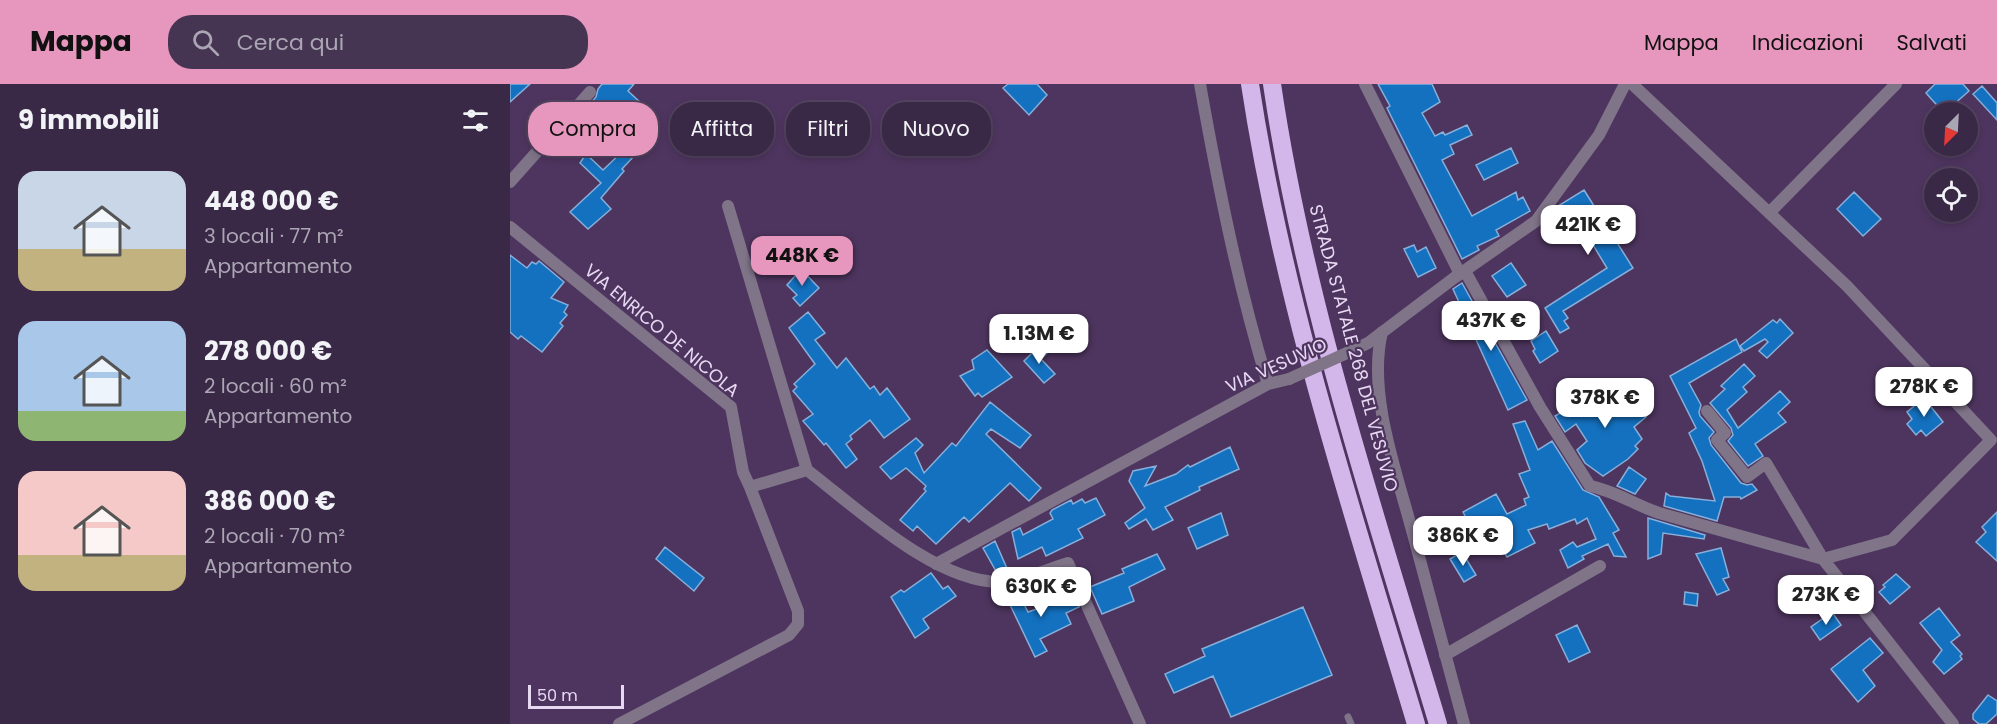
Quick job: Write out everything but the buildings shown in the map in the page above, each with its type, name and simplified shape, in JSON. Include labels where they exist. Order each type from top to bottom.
[{"type":"highway","points":[[1250,84],[1282,252],[1303,337],[1416,724]]},
{"type":"highway","name":"STRADA STATALE 268 DEL VESUVIO","points":[[1272,84],[1286,164],[1324,332],[1438,724]]},
{"type":"street","points":[[1200,84],[1219,193],[1240,287],[1268,384]]},
{"type":"street","points":[[1365,84],[1462,272],[1540,407],[1590,486],[1612,491],[1659,513],[1823,558],[1892,540],[1994,437],[1847,286],[1632,84]]},
{"type":"street","name":"VIA VESUVIO","points":[[936,564],[1268,384],[1289,379],[1347,353],[1382,332],[1462,272],[1536,221],[1599,135],[1625,84]]},
{"type":"street","points":[[1769,213],[1896,84]]},
{"type":"street","points":[[510,182],[590,92]]},
{"type":"street","points":[[728,206],[804,471],[916,553],[936,564],[982,581],[1004,582],[1068,563],[1140,724]]},
{"type":"street","name":"VIA ENRICO DE NICOLA","points":[[510,227],[731,407],[743,472],[755,486],[798,611],[798,624],[789,635],[619,724]]},
{"type":"street","points":[[1382,332],[1378,354],[1377,387],[1396,472],[1464,724]]},
{"type":"street","points":[[1707,411],[1725,433],[1718,440],[1748,477],[1766,463],[1823,558],[1953,724]]},
{"type":"street","points":[[755,486],[804,471]]},
{"type":"street","points":[[1445,655],[1600,566]]}]
